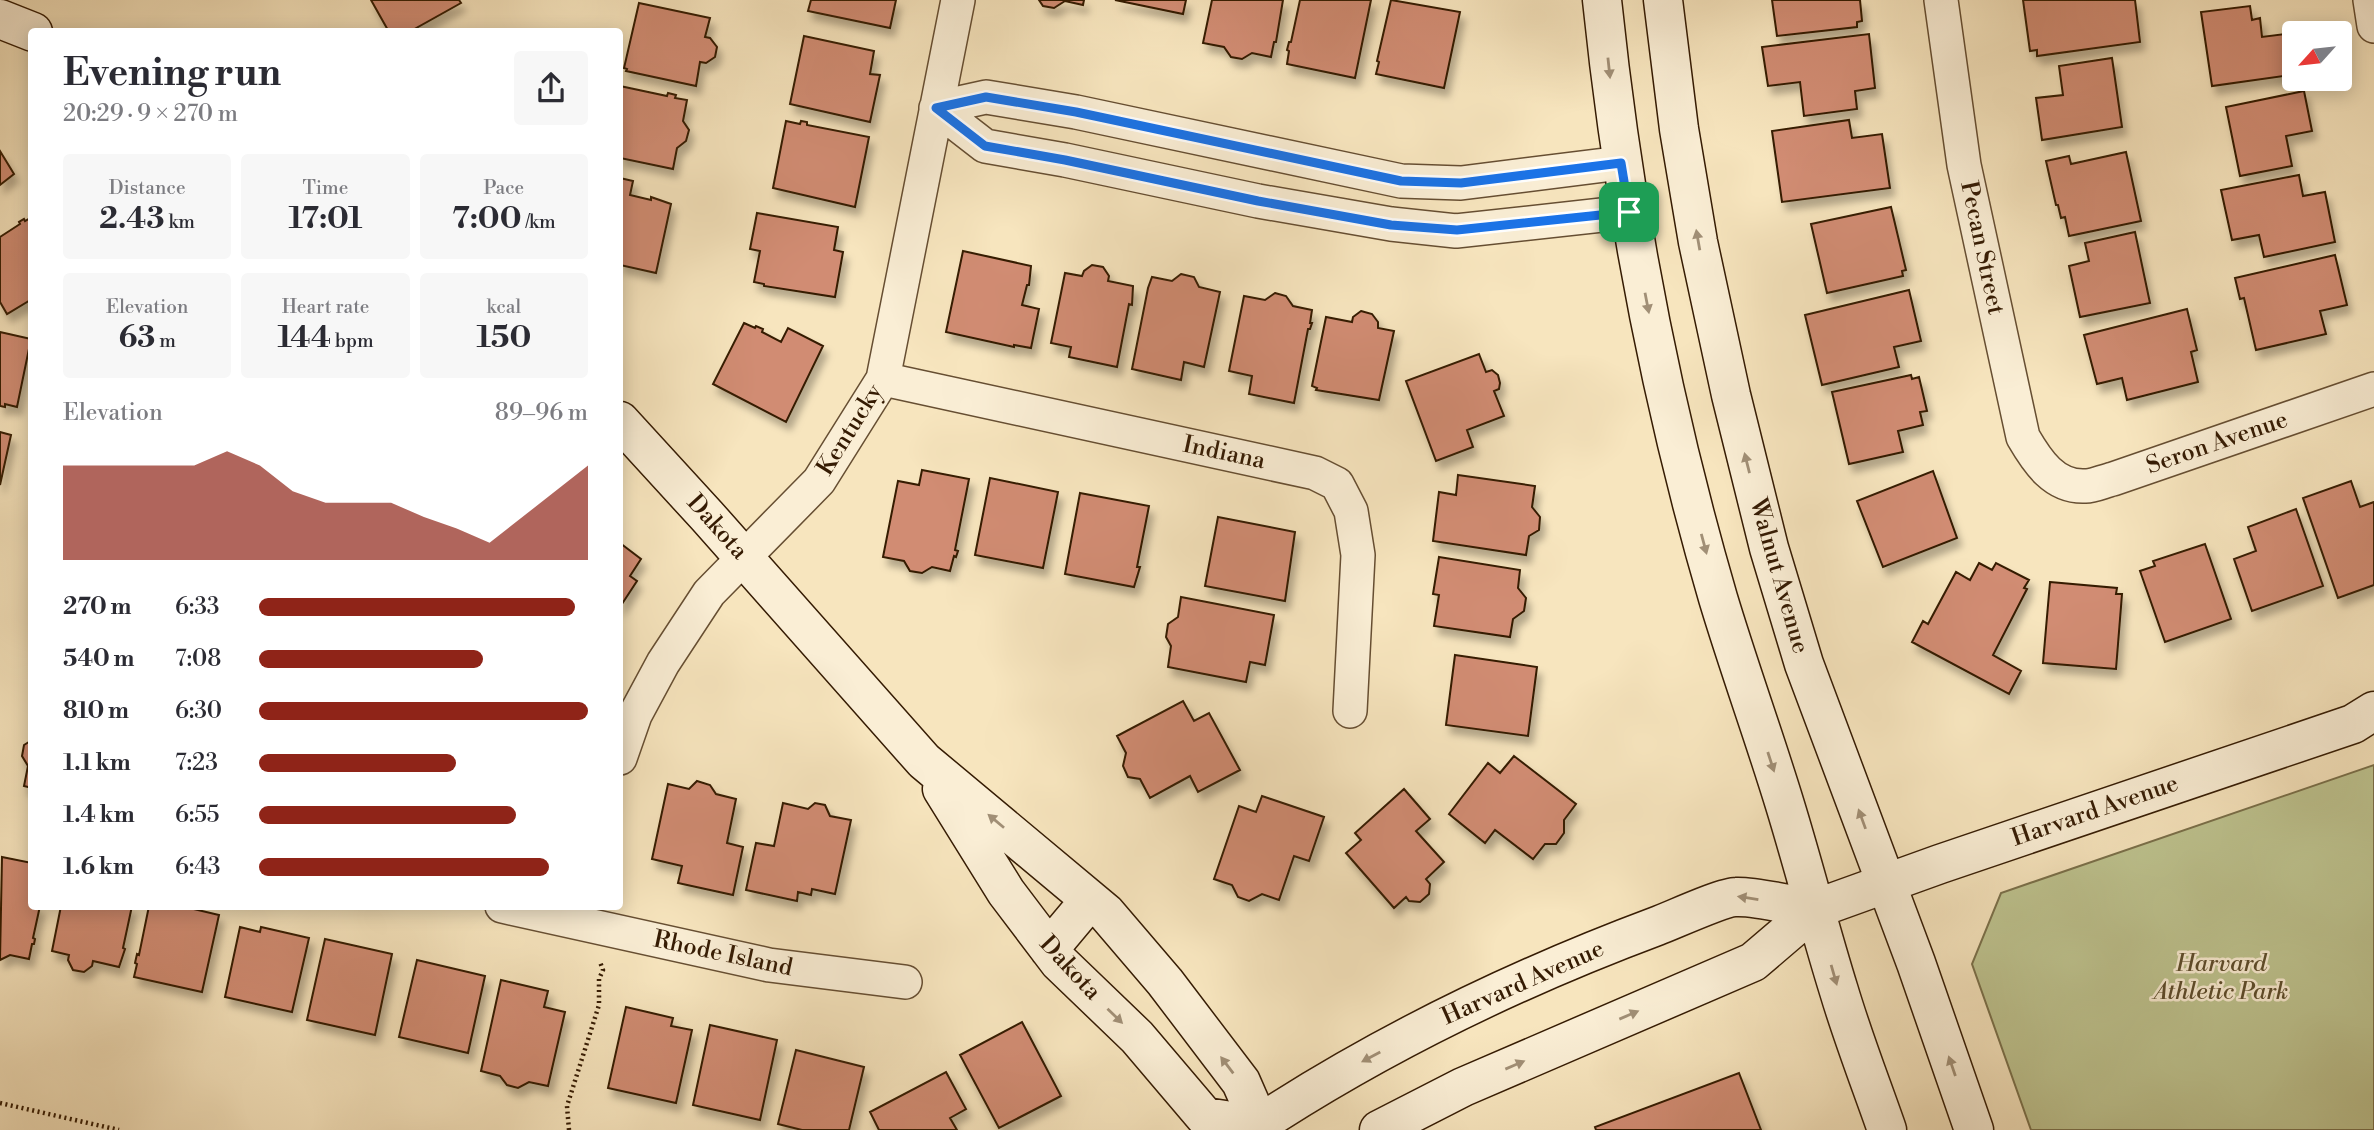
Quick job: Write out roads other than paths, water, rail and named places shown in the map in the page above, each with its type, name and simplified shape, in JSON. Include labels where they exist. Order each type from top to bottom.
[{"type":"main road","points":[[1602,0],[1629,212],[1665,392],[1690,496],[1719,600],[1785,804],[1840,994],[1886,1130]]},
{"type":"main road","name":"Walnut Avenue","points":[[1664,0],[1678,117],[1698,242],[1748,466],[1804,664],[1916,962],[1974,1130]]},
{"type":"main road","points":[[0,19],[28,30]]},
{"type":"main road","name":"Dakota","points":[[623,424],[744,556],[924,761],[1106,913],[1165,982],[1241,1082],[1257,1128]]},
{"type":"main road","name":"Harvard Avenue","points":[[1379,1130],[1463,1087],[1753,961],[1815,909],[2367,718]]},
{"type":"main road","name":"Dakota","points":[[924,761],[1006,892],[1059,962],[1138,1037],[1205,1116],[1257,1128]]},
{"type":"main road","name":"Harvard Avenue","points":[[1257,1128],[1341,1073],[1505,988],[1575,957],[1735,896],[1815,909]]},
{"type":"main road","points":[[1049,949],[1090,900]]},
{"type":"street","name":"Kentucky","points":[[623,749],[635,715],[663,663],[709,593],[818,481],[883,379],[958,0]]},
{"type":"street","name":"Pecan Street","points":[[1941,0],[1964,164],[2023,437],[2038,462],[2059,481]]},
{"type":"street","points":[[2370,0],[2374,26]]},
{"type":"street","points":[[936,108],[986,97],[1132,124],[1401,181],[1461,183],[1621,163]]},
{"type":"street","points":[[936,108],[985,146],[1391,225],[1457,230],[1629,212]]},
{"type":"street","points":[[1123,172],[1132,124]]},
{"type":"street","name":"Indiana","points":[[883,379],[1315,473],[1337,484],[1351,511],[1358,555],[1350,711]]},
{"type":"street","name":"Seron Avenue","points":[[2059,481],[2085,486],[2113,479],[2374,389]]},
{"type":"street","name":"Rhode Island","points":[[539,910],[585,915],[769,965],[840,976],[905,982]]},
{"type":"park label","name":"Harvard Athletic Park","points":[[2221,978]]}]
